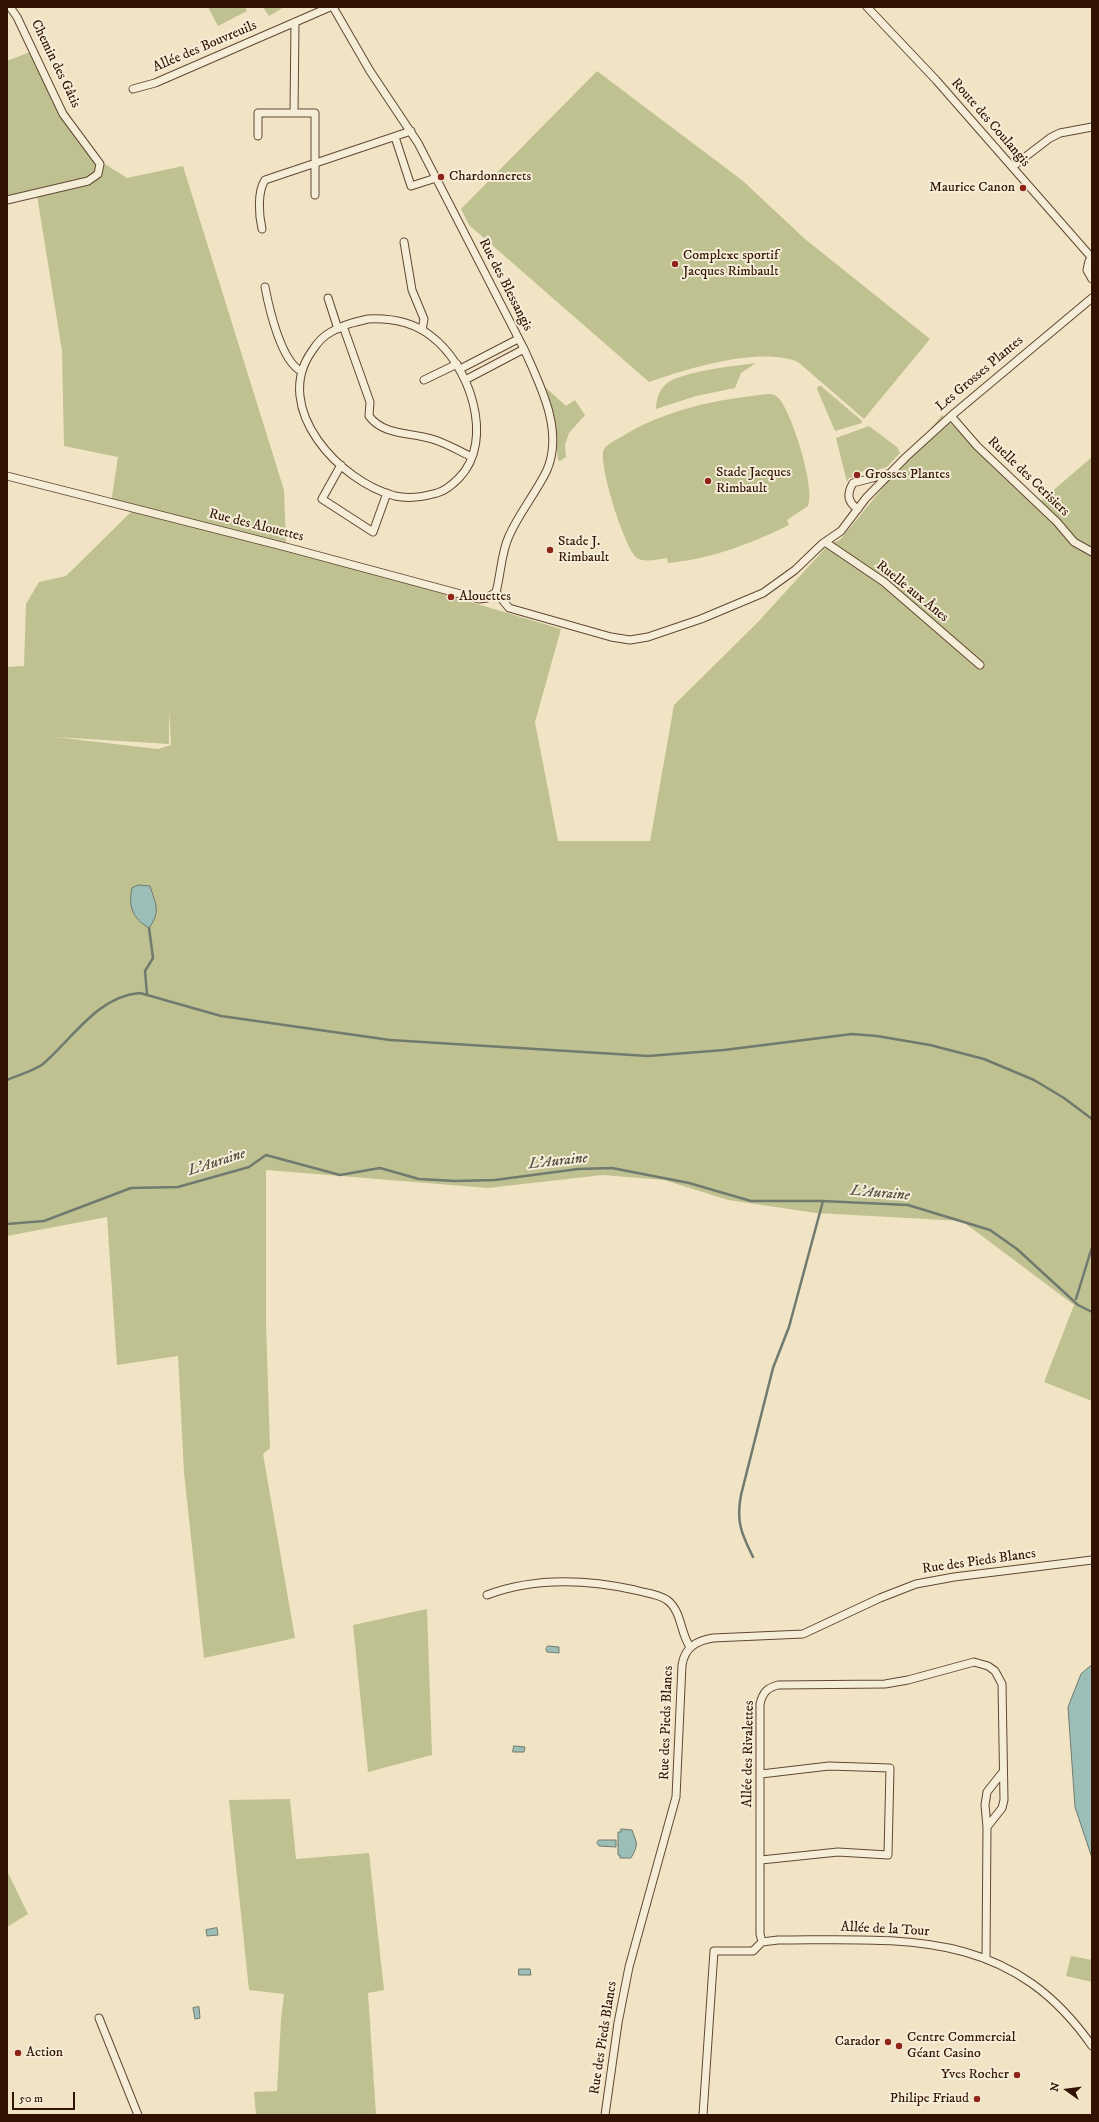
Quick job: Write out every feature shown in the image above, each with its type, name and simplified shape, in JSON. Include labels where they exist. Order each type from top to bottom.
[{"type":"street","name":"Chemin des Gâtis","points":[[7,200],[88,181],[98,174],[100,169],[97,158],[63,114],[17,17],[10,7]]},
{"type":"street","name":"Allée des Bouvreuils","points":[[133,89],[155,83],[331,7]]},
{"type":"street","name":"Rue des Blessangis","points":[[331,7],[370,71],[411,131],[524,349],[538,382],[549,414],[553,447],[547,470],[509,537],[496,592]]},
{"type":"street","name":"Route des Coulangis","points":[[867,7],[936,80],[1092,258]]},
{"type":"street","points":[[294,113],[295,22]]},
{"type":"street","points":[[258,136],[258,113],[315,113],[315,196]]},
{"type":"street","points":[[1012,168],[1050,138],[1060,133],[1092,128]]},
{"type":"street","points":[[262,229],[260,220],[261,188],[265,180],[411,131]]},
{"type":"street","points":[[395,137],[411,186],[436,178]]},
{"type":"street","points":[[404,242],[412,290],[424,319],[422,330]]},
{"type":"street","points":[[1092,258],[1087,270],[1092,279]]},
{"type":"street","points":[[265,287],[270,313],[284,352],[297,369],[301,371]]},
{"type":"street","points":[[1091,299],[1092,291]]},
{"type":"street","points":[[328,298],[370,402],[369,416],[375,425],[389,430],[432,439],[472,458]]},
{"type":"street","name":"Les Grosses Plantes","points":[[496,592],[509,608],[611,638],[630,640],[648,637],[701,619],[764,593],[795,570],[825,542],[841,531],[858,509],[891,473],[951,416],[1091,299]]},
{"type":"street","points":[[378,318],[405,323],[422,330],[446,349],[465,380],[474,408],[476,429],[476,440],[472,458],[464,472],[454,483],[439,492],[411,498],[387,493],[365,484],[341,465],[316,439],[308,422],[300,394],[301,371],[315,347],[326,336],[340,327],[368,319],[378,318]]},
{"type":"street","points":[[424,380],[458,367],[518,339]]},
{"type":"street","points":[[465,380],[524,349]]},
{"type":"street","name":"Ruelle des Cerisiers","points":[[951,416],[977,446],[1057,522],[1074,542],[1092,552]]},
{"type":"street","points":[[341,465],[322,499],[373,532],[387,493]]},
{"type":"street","points":[[858,509],[852,505],[849,498],[849,491],[853,482],[891,473]]},
{"type":"street","name":"Rue des Alouettes","points":[[7,476],[479,598],[487,598],[496,592]]},
{"type":"street","name":"Ruelle aux Ânes","points":[[825,542],[884,582],[980,665]]},
{"type":"street","name":"Rue des Pieds Blancs","points":[[605,2115],[618,2023],[629,1967],[676,1797],[682,1665],[683,1657],[690,1646],[702,1640],[713,1638],[803,1634],[880,1598],[916,1584],[954,1576],[1092,1560]]},
{"type":"street","points":[[487,1595],[507,1587],[543,1581],[564,1581],[615,1586],[655,1595],[667,1601],[674,1608],[690,1646]]},
{"type":"street","name":"Allée des Rivalettes","points":[[762,1942],[760,1934],[760,1704],[763,1694],[768,1688],[778,1685],[885,1684],[908,1680],[974,1662],[988,1666],[995,1671],[1002,1684],[1002,1773],[1004,1800],[1002,1808],[987,1827]]},
{"type":"street","points":[[760,1774],[829,1766],[890,1768],[888,1855],[838,1852],[761,1860]]},
{"type":"street","points":[[986,1958],[987,1827],[985,1805],[987,1792],[1002,1773]]},
{"type":"street","name":"Allée de la Tour","points":[[762,1942],[778,1940],[882,1940],[918,1942],[947,1947],[986,1958],[1016,1973],[1052,1999],[1078,2027],[1092,2046]]},
{"type":"street","points":[[703,2115],[714,1951],[753,1951],[762,1942]]},
{"type":"street","points":[[99,2018],[138,2115]]},
{"type":"green space","points":[[208,7],[245,7],[247,11],[218,26]]},
{"type":"green space","points":[[263,7],[284,7],[269,16]]},
{"type":"green space","points":[[30,52],[97,159],[127,178],[183,166],[284,490],[286,547],[561,629],[535,722],[558,841],[650,841],[674,705],[758,622],[829,544],[840,540],[942,415],[1035,506],[1092,457],[1092,1401],[1044,1382],[1074,1305],[962,1221],[816,1213],[728,1200],[664,1180],[603,1175],[488,1188],[266,1170],[266,1323],[270,1448],[263,1454],[295,1638],[204,1658],[184,1473],[178,1356],[117,1365],[107,1217],[7,1236],[7,667],[24,666],[26,604],[39,582],[66,576],[134,509],[111,503],[118,457],[64,446],[62,351],[37,195],[7,202],[7,61]],"holes":[[[169,710],[171,745],[158,749],[55,737],[169,744]]]},
{"type":"green space","name":"Complexe sportif Jacques Rimbault","points":[[597,71],[743,181],[805,239],[930,339],[864,419],[798,362],[782,358],[744,358],[723,361],[683,371],[649,382],[469,225],[461,209]]},
{"type":"green space","points":[[756,363],[741,373],[735,388],[696,396],[656,409],[657,399],[661,389],[673,379],[696,372]]},
{"type":"green space","points":[[818,386],[821,386],[861,420],[862,423],[835,431],[817,389]]},
{"type":"green space","points":[[545,387],[566,406],[575,400],[585,415],[569,433],[565,445],[566,457],[560,461],[558,460],[555,428],[544,390]]},
{"type":"green space","name":"Stade Jacques Rimbault","points":[[769,394],[778,397],[791,420],[802,452],[809,484],[810,497],[808,506],[787,520],[789,525],[730,550],[700,558],[668,563],[667,558],[648,560],[637,558],[632,552],[626,539],[613,505],[608,487],[603,457],[605,447],[638,427],[674,412],[712,402]]},
{"type":"green space","points":[[869,426],[897,447],[900,453],[887,467],[869,473],[867,470],[855,474],[855,477],[849,478],[847,482],[836,438]]},
{"type":"green space","points":[[427,1609],[432,1755],[368,1772],[353,1625]]},
{"type":"green space","points":[[290,1799],[296,1859],[369,1853],[384,1990],[368,1993],[376,2115],[256,2115],[254,2092],[277,2091],[284,1994],[249,1990],[229,1800]]},
{"type":"green space","points":[[7,1871],[28,1914],[7,1927]]},
{"type":"green space","points":[[1071,1956],[1092,1960],[1092,1982],[1066,1976]]},
{"type":"water","points":[[139,885],[150,886],[155,903],[155,917],[149,928],[135,916],[131,906],[132,888]]},
{"type":"water","points":[[548,1646],[559,1647],[559,1653],[547,1652],[546,1649]]},
{"type":"water","points":[[1092,1665],[1092,1858],[1075,1807],[1068,1707],[1081,1674]]},
{"type":"water","points":[[514,1746],[525,1747],[524,1752],[513,1752]]},
{"type":"water","points":[[621,1829],[632,1830],[635,1838],[636,1847],[631,1858],[620,1858],[620,1855],[618,1855],[618,1832],[621,1832]]},
{"type":"water","points":[[599,1840],[616,1840],[616,1847],[599,1846],[597,1843]]},
{"type":"water","points":[[217,1928],[218,1935],[207,1936],[206,1930]]},
{"type":"water","points":[[519,1969],[530,1969],[531,1975],[519,1975]]},
{"type":"water","points":[[199,2007],[200,2018],[195,2019],[193,2008]]},
{"type":"waterway","points":[[147,994],[145,971],[153,958],[149,928]]},
{"type":"waterway","points":[[7,1080],[31,1071],[43,1064],[87,1020],[111,1002],[125,996],[140,993],[221,1016],[390,1040],[648,1056],[724,1050],[852,1034],[877,1036],[930,1045],[984,1059],[1034,1080],[1064,1098],[1092,1119]]},
{"type":"waterway","name":"L'Auraine","points":[[7,1224],[44,1221],[131,1188],[178,1187],[249,1167],[266,1155],[340,1175],[380,1168],[419,1179],[455,1181],[495,1180],[578,1169],[612,1168],[689,1183],[751,1201],[822,1201],[908,1205],[990,1230],[1017,1249],[1078,1305],[1092,1312]]},
{"type":"waterway","points":[[753,1557],[745,1541],[739,1520],[741,1495],[773,1368],[789,1327],[823,1201]]},
{"type":"waterway","points":[[1076,1299],[1092,1247]]},
{"type":"place","name":"Chardonnerets","points":[[441,177]]},
{"type":"place","name":"Maurice Canon","points":[[1023,188]]},
{"type":"place","name":"Complexe sportif Jacques Rimbault","points":[[675,264]]},
{"type":"place","name":"Grosses Plantes","points":[[857,475]]},
{"type":"place","name":"Stade Jacques Rimbault","points":[[708,481]]},
{"type":"place","name":"Stade J. Rimbault","points":[[550,550]]},
{"type":"place","name":"Alouettes","points":[[451,597]]},
{"type":"place","name":"Carador","points":[[888,2042]]},
{"type":"place","name":"Centre Commercial Géant Casino","points":[[899,2046]]},
{"type":"place","name":"Action","points":[[18,2053]]},
{"type":"place","name":"Yves Rocher","points":[[1017,2075]]},
{"type":"place","name":"Philipe Friaud","points":[[977,2099]]}]
